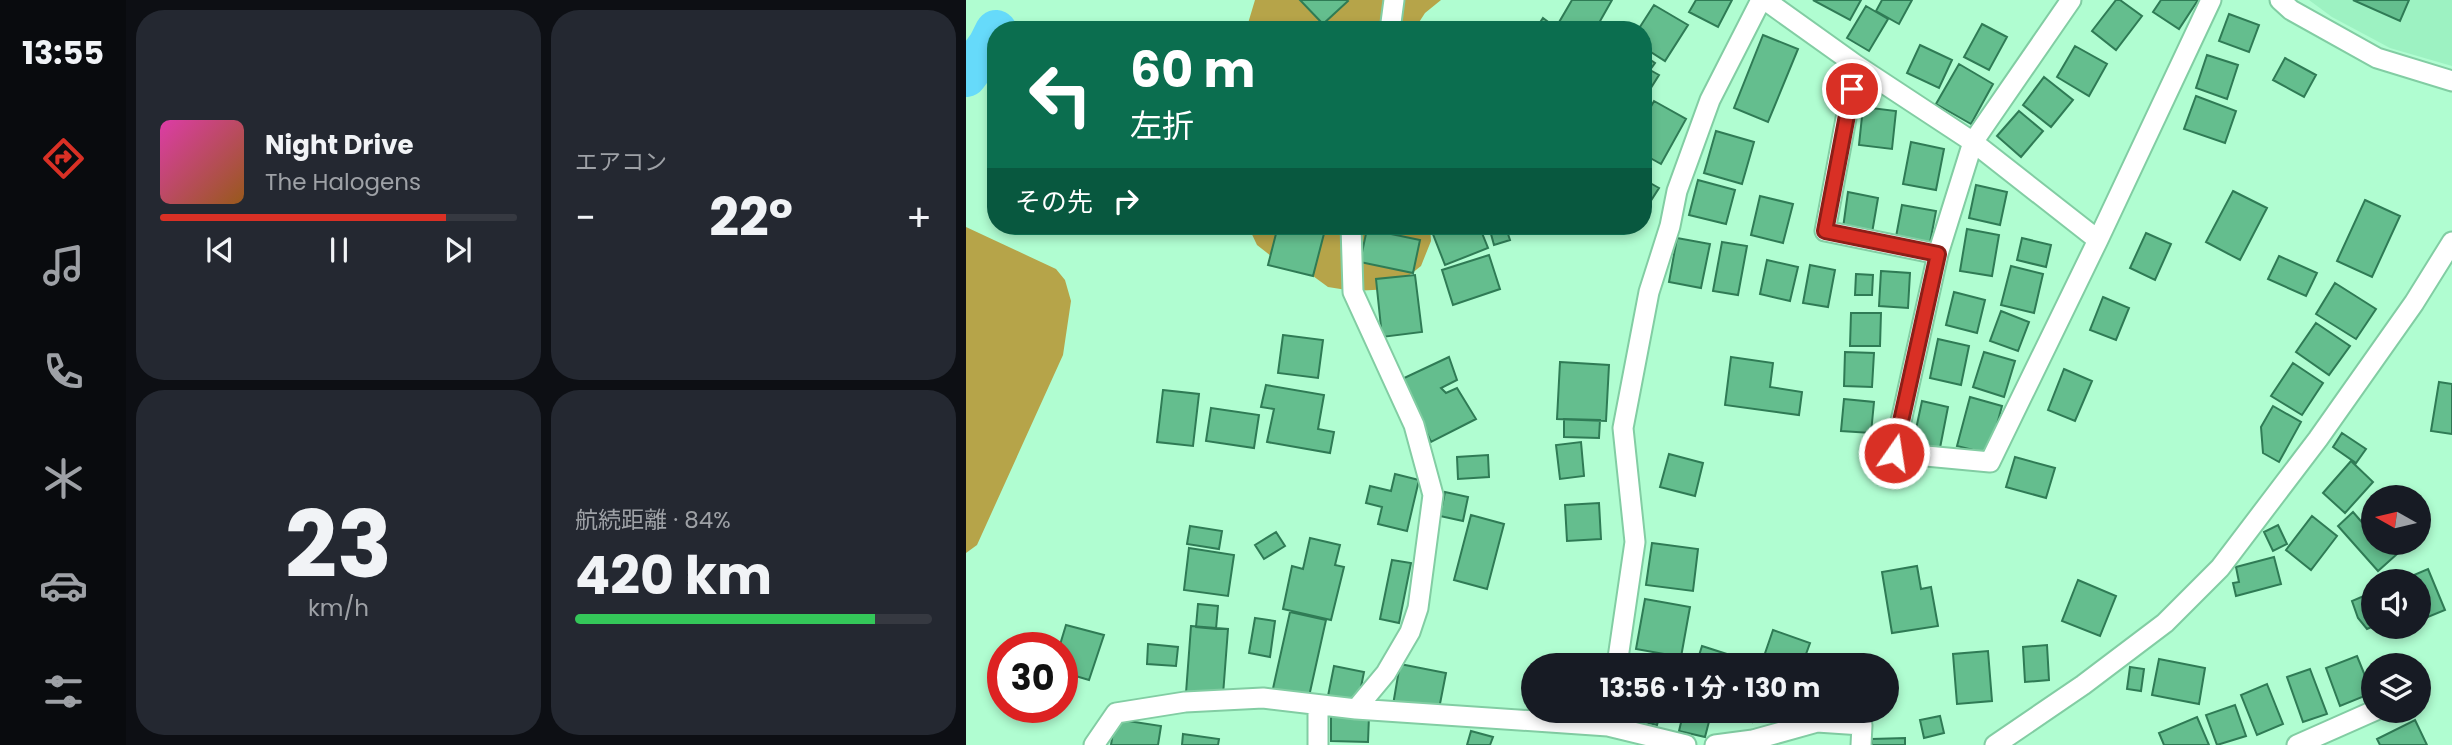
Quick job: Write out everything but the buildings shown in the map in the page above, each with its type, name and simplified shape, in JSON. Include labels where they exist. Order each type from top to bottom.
[{"type":"street","points":[[1391,21],[1394,0]]},
{"type":"street","points":[[1619,653],[1635,542],[1623,428],[1649,292],[1670,226],[1677,191],[1710,100],[1763,0],[1973,142],[2098,240]]},
{"type":"street","points":[[2071,0],[1973,142],[1938,254],[1894,453],[1990,462],[2211,0]]},
{"type":"street","points":[[2280,0],[2291,10],[2377,58],[2452,81]]},
{"type":"street","points":[[1856,65],[1825,231],[1938,254]]},
{"type":"street","points":[[1351,235],[1353,292],[1414,425],[1433,495],[1418,608],[1410,632],[1386,673],[1356,709]]},
{"type":"street","points":[[1995,745],[2083,685],[2165,623],[2220,568],[2318,439],[2414,303],[2452,242]]},
{"type":"street","points":[[1094,745],[1116,713],[1185,702],[1263,698],[1356,709],[1521,715]]},
{"type":"street","points":[[1318,705],[1318,745]]},
{"type":"street","points":[[2297,745],[2361,717]]},
{"type":"street","points":[[1715,745],[1754,740],[1817,722],[1862,725],[1861,745]]},
{"type":"street","points":[[1623,723],[1686,745]]},
{"type":"shaded area","points":[[1255,0],[1441,0],[1420,21],[1249,21]]},
{"type":"shaded area","points":[[2309,0],[2452,0],[2452,66],[2390,48],[2332,17]]},
{"type":"shaded area","points":[[966,227],[1056,269],[1065,280],[1071,301],[1063,355],[977,545],[966,553]]},
{"type":"shaded area","points":[[1252,235],[1431,235],[1431,241],[1421,266],[1392,289],[1353,291],[1328,287],[1313,276],[1280,263],[1257,245]]},
{"type":"waterway","points":[[966,76],[987,48]]},
{"type":"route","points":[[1852,89],[1825,231],[1938,254],[1894,453]]}]
